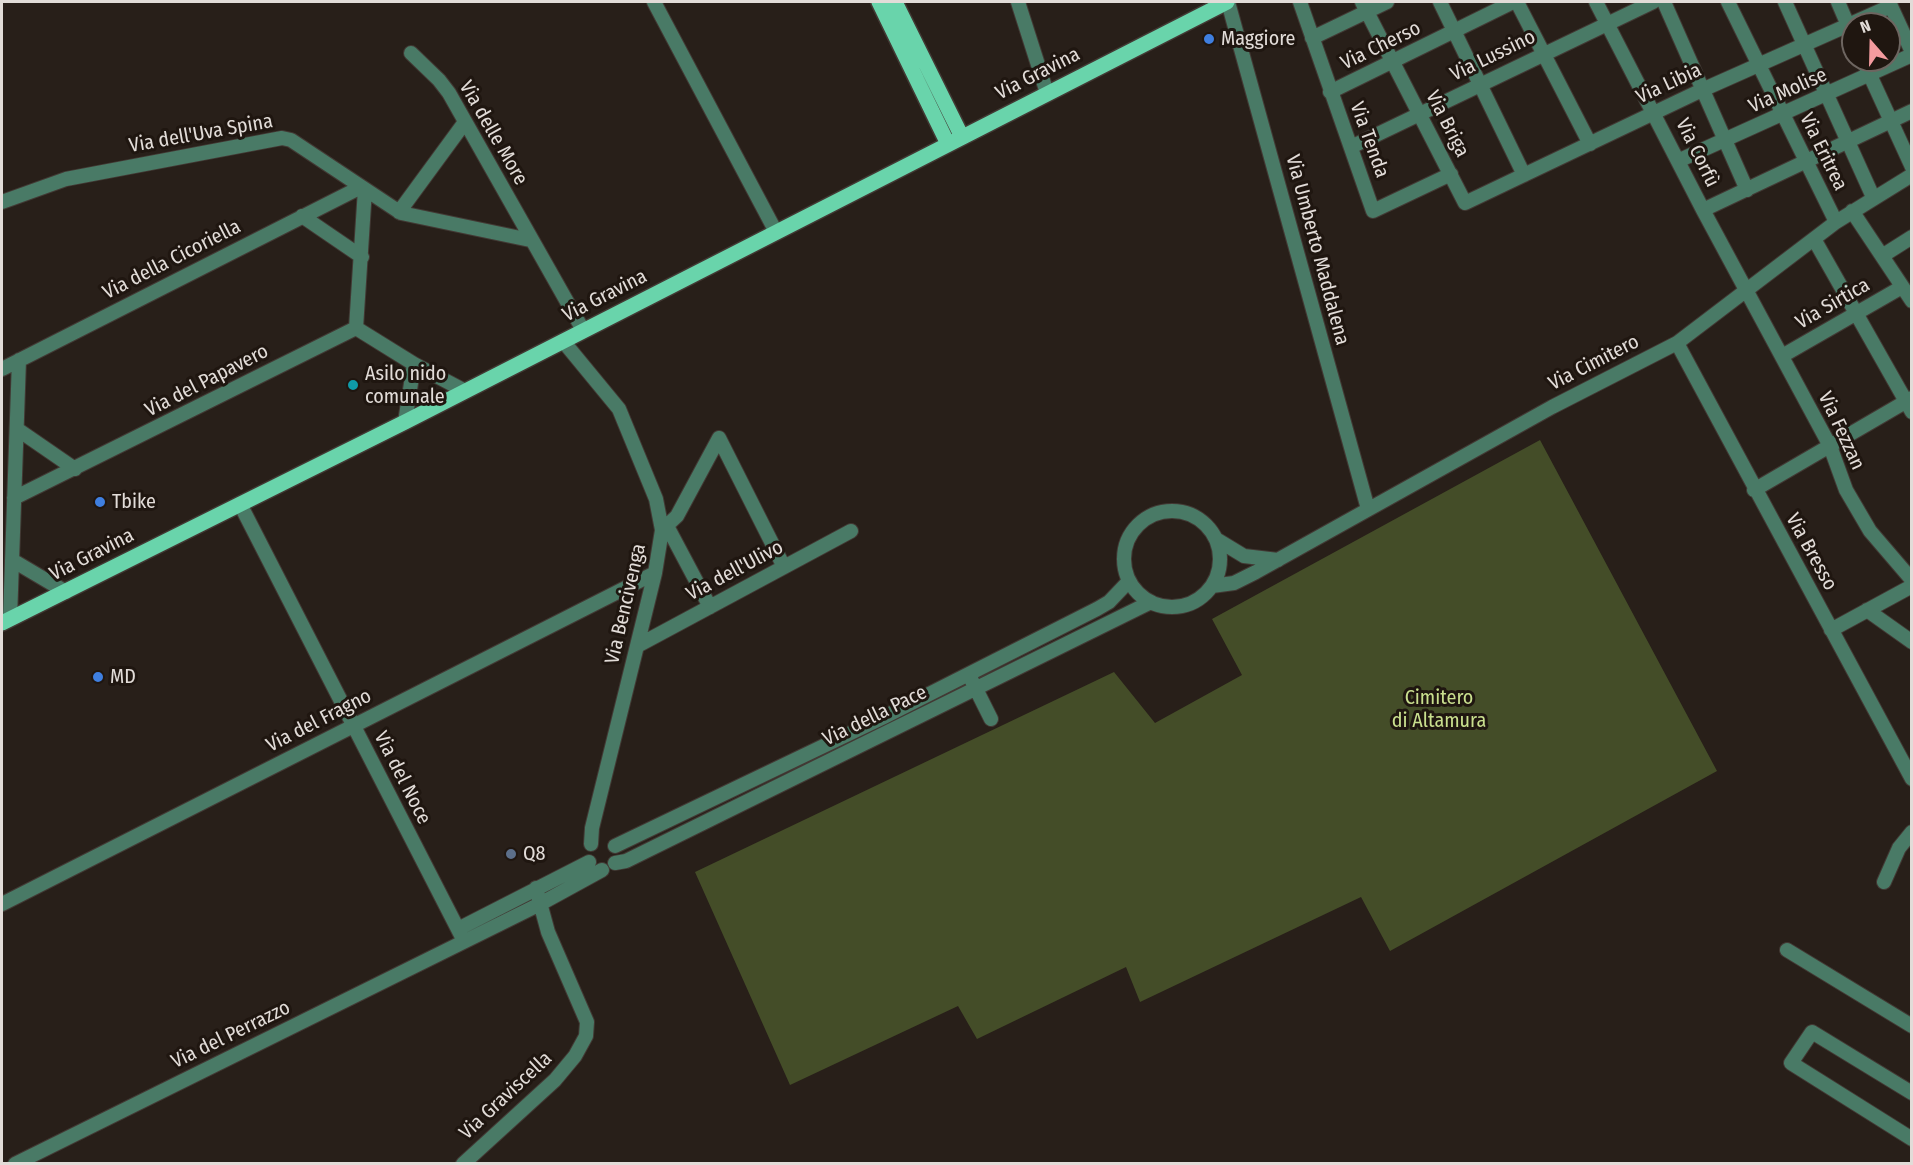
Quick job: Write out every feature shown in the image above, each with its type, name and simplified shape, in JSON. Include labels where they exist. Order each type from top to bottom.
[{"type":"main road","points":[[879,2],[955,140]]},
{"type":"main road","points":[[895,2],[955,140]]},
{"type":"main road","name":"Via Gravina","points":[[6,621],[405,422],[1223,2]]},
{"type":"street","points":[[654,2],[776,232]]},
{"type":"street","points":[[1018,2],[1047,93]]},
{"type":"street","name":"Via Umberto Maddalena","points":[[1223,2],[1368,509]]},
{"type":"street","name":"Via Tenda","points":[[1300,2],[1373,211],[1451,174]]},
{"type":"street","points":[[1312,38],[1365,6],[1387,2]]},
{"type":"street","points":[[1440,2],[1524,175]]},
{"type":"street","points":[[1515,2],[1590,144]]},
{"type":"street","name":"Via Cherso","points":[[1330,92],[1515,2]]},
{"type":"street","name":"Via Corfù","points":[[1596,2],[1680,160],[1745,290]]},
{"type":"street","name":"Via Lussino","points":[[1351,147],[1653,2]]},
{"type":"street","points":[[1664,2],[1747,190]]},
{"type":"street","name":"Via Eritrea","points":[[1728,2],[1836,222]]},
{"type":"street","points":[[1785,2],[1873,197]]},
{"type":"street","points":[[1890,4],[1911,53]]},
{"type":"street","name":"Via Briga","points":[[1365,6],[1465,203]]},
{"type":"street","name":"Via Libia","points":[[1465,203],[1758,64],[1804,45],[1841,34]]},
{"type":"street","name":"Via delle More","points":[[411,53],[439,80],[583,330]]},
{"type":"street","name":"Via Molise","points":[[1680,160],[1827,95],[1911,53]]},
{"type":"street","points":[[1869,72],[1911,167]]},
{"type":"street","points":[[1703,210],[1806,164],[1911,111]]},
{"type":"street","points":[[399,212],[465,122]]},
{"type":"street","name":"Via dell'Uva Spina","points":[[2,202],[66,179],[282,138],[291,140],[399,212],[530,240]]},
{"type":"street","name":"Via Cimitero","points":[[1212,586],[1234,583],[1552,407],[1677,343],[1836,222],[1911,175]]},
{"type":"street","points":[[363,188],[362,257],[356,328],[414,364],[465,391]]},
{"type":"street","name":"Via della Cicoriella","points":[[2,369],[302,216],[363,188]]},
{"type":"street","points":[[1852,211],[1911,301]]},
{"type":"street","points":[[302,216],[362,257]]},
{"type":"street","points":[[1882,256],[1911,237]]},
{"type":"street","points":[[1754,489],[1910,404],[1814,239]]},
{"type":"street","name":"Via Sirtica","points":[[1782,356],[1902,287]]},
{"type":"street","name":"Via Fezzan","points":[[1745,290],[1830,446],[1846,490],[1870,531],[1911,580]]},
{"type":"street","name":"Via del Papavero","points":[[14,498],[356,328]]},
{"type":"street","name":"Via Bencivenga","points":[[563,341],[619,409],[656,499],[664,528],[595,837]]},
{"type":"street","name":"Via Bresso","points":[[1677,343],[1911,779]]},
{"type":"street","points":[[6,621],[12,560],[19,360]]},
{"type":"street","points":[[405,422],[414,364]]},
{"type":"street","points":[[17,429],[75,469]]},
{"type":"street","points":[[710,607],[664,528],[678,516],[719,438],[784,567]]},
{"type":"street","name":"Via del Noce","points":[[240,504],[461,935]]},
{"type":"street","points":[[1216,539],[1220,555],[1219,571],[1212,586],[1197,600],[1178,607],[1151,602],[1138,593],[1129,581],[1124,554],[1135,528],[1151,516],[1172,511],[1185,512],[1198,518],[1216,539],[1244,556],[1278,560]]},
{"type":"street","name":"Via dell'Ulivo","points":[[637,646],[851,531]]},
{"type":"street","points":[[12,560],[66,592]]},
{"type":"street","name":"Via del Fragno","points":[[2,904],[655,573]]},
{"type":"street","name":"Via della Pace","points":[[615,846],[1097,609],[1109,602],[1129,581]]},
{"type":"street","points":[[1831,630],[1911,586]]},
{"type":"street","name":"Via della Pace","points":[[461,935],[540,904],[608,866],[626,861],[1151,602]]},
{"type":"street","points":[[1868,610],[1911,642]]},
{"type":"street","points":[[968,674],[991,719]]},
{"type":"street","points":[[1884,882],[1899,848],[1911,832]]},
{"type":"street","points":[[461,935],[536,888],[589,862],[608,866],[618,854],[615,846],[610,841],[595,837],[587,853],[589,862]]},
{"type":"street","name":"Via Graviscella","points":[[463,1164],[555,1080],[575,1056],[586,1036],[587,1022],[548,932],[536,888]]},
{"type":"street","name":"Via del Perrazzo","points":[[15,1164],[461,935]]},
{"type":"street","points":[[1787,950],[1911,1026]]},
{"type":"street","points":[[1911,1093],[1812,1032],[1791,1063],[1911,1139]]},
{"type":"green space","name":"Cimitero di Altamura","points":[[1540,440],[1717,771],[1390,951],[1361,897],[1140,1002],[1126,967],[977,1039],[958,1006],[790,1085],[695,872],[1114,672],[1155,723],[1242,675],[1212,619]]},
{"type":"place","name":"Maggiore","points":[[1209,39]]},
{"type":"place","name":"Asilo nido comunale","points":[[353,385]]},
{"type":"place","name":"Tbike","points":[[100,502]]},
{"type":"place","name":"MD","points":[[98,677]]},
{"type":"place","name":"Q8","points":[[511,854]]}]
